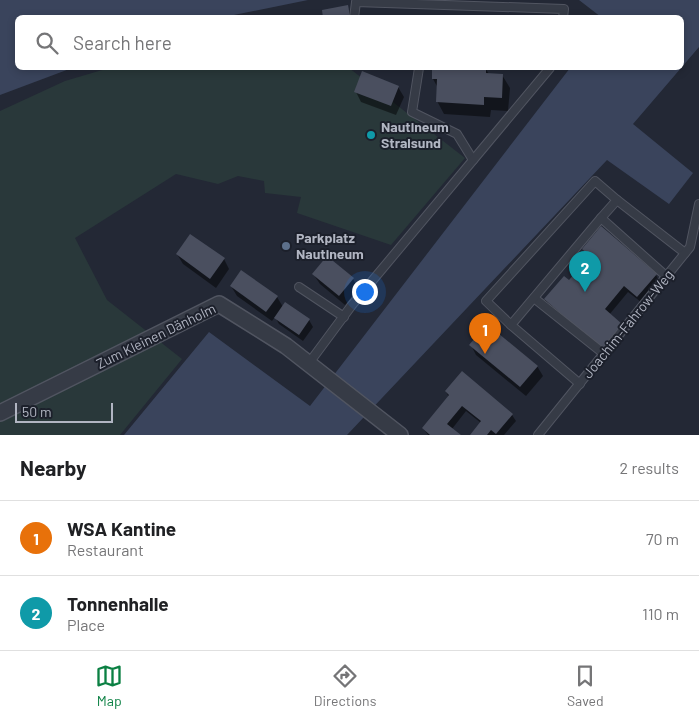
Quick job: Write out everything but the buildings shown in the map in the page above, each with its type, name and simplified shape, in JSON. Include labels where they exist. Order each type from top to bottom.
[{"type":"street","name":"Zum Kleinen Dänholm","points":[[0,413],[219,304],[286,346],[400,435]]},
{"type":"lane","points":[[354,15],[356,2],[564,9],[563,15]]},
{"type":"lane","points":[[419,70],[412,112],[456,134],[473,160]]},
{"type":"lane","points":[[309,364],[344,317],[548,70]]},
{"type":"lane","points":[[580,384],[486,301],[595,181],[685,253]]},
{"type":"lane","points":[[511,325],[617,200]]},
{"type":"lane","name":"Joachim-Fahrow-Weg","points":[[538,435],[690,247],[699,204]]},
{"type":"lane","points":[[601,218],[666,276]]},
{"type":"lane","points":[[299,287],[344,317]]},
{"type":"lane","points":[[534,298],[603,353]]},
{"type":"shaded area","points":[[102,70],[352,70],[465,158],[391,245],[297,213],[301,197],[265,193],[264,181],[238,176],[218,184],[176,174],[75,238],[107,300],[182,359],[120,435],[0,435],[0,111],[65,81]]},
{"type":"water","points":[[0,0],[308,0],[234,15],[15,15],[15,70],[67,70],[0,95]]},
{"type":"water","points":[[579,0],[699,0],[699,47],[684,65],[684,15],[598,15]]},
{"type":"water","points":[[568,70],[679,70],[633,124],[693,173],[669,204],[607,160],[347,435],[124,435],[209,332],[310,406]]},
{"type":"place","name":"Nautineum Stralsund","points":[[371,135]]},
{"type":"place","name":"Parkplatz Nautineum","points":[[286,246]]},
{"type":"place","name":"Tonnenhalle","points":[[585,292]]},
{"type":"place","name":"WSA Kantine","points":[[485,354]]}]
